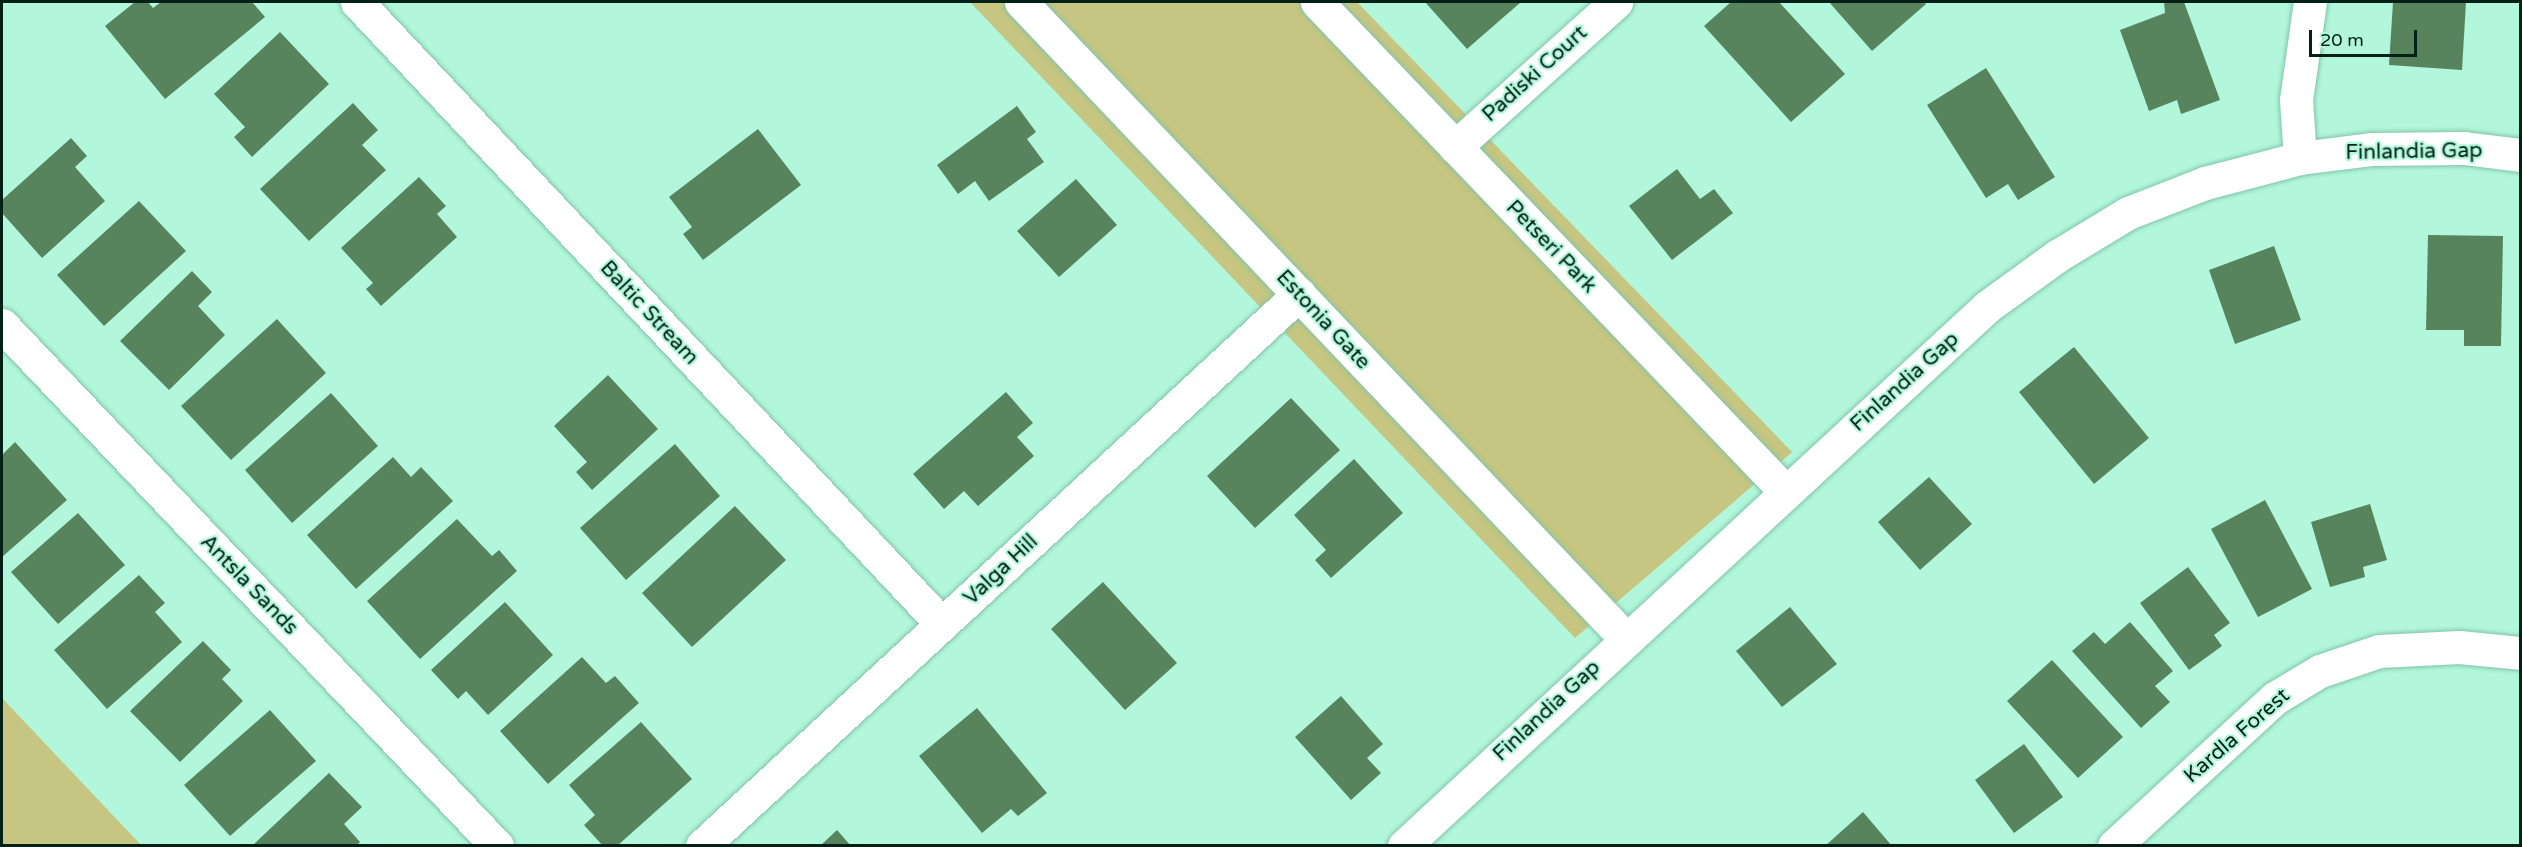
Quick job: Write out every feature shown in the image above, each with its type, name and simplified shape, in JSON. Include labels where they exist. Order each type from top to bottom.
[{"type":"street","name":"Baltic Stream","points":[[357,2],[942,624]]},
{"type":"street","name":"Estonia Gate","points":[[1021,2],[1625,638]]},
{"type":"street","name":"Petseri Park","points":[[1317,2],[1785,491]]},
{"type":"street","name":"Padiski Court","points":[[1455,147],[1616,2]]},
{"type":"street","points":[[2300,158],[2296,100],[2310,2]]},
{"type":"street","name":"Finlandia Gap","points":[[1404,846],[1625,638],[1988,306],[2057,256],[2128,213],[2205,183],[2300,158],[2372,148],[2464,148],[2520,155]]},
{"type":"street","name":"Valga Hill","points":[[702,846],[1299,294]]},
{"type":"street","name":"Antsla Sands","points":[[2,325],[497,846]]},
{"type":"street","name":"Kardla Forest","points":[[2114,846],[2274,698],[2320,671],[2379,651],[2459,647],[2520,653]]},
{"type":"shaded area","points":[[970,2],[1357,2],[1792,452],[1575,638]]},
{"type":"shaded area","points":[[2,698],[141,845],[2,845]]},
{"type":"building","points":[[135,2],[148,2],[153,8],[161,2],[252,2],[265,17],[165,99],[105,26]]},
{"type":"building","points":[[1425,2],[1521,2],[1467,49]]},
{"type":"building","points":[[1731,2],[1779,2],[1845,74],[1791,122],[1704,26]]},
{"type":"building","points":[[1829,2],[1924,2],[1926,4],[1872,51]]},
{"type":"building","points":[[2164,2],[2184,2],[2220,100],[2181,114],[2177,100],[2149,111],[2120,30],[2165,13]]},
{"type":"building","points":[[2393,2],[2466,2],[2462,70],[2389,65]]},
{"type":"building","points":[[280,32],[329,84],[252,157],[234,137],[245,127],[214,94]]},
{"type":"building","points":[[1986,68],[2055,177],[2018,200],[2008,184],[1986,198],[1927,105]]},
{"type":"building","points":[[353,103],[378,130],[362,145],[386,170],[309,241],[260,189]]},
{"type":"building","points":[[1017,106],[1036,132],[1027,139],[1044,162],[989,201],[975,181],[958,194],[937,165]]},
{"type":"building","points":[[758,129],[801,185],[703,260],[683,234],[692,227],[669,197]]},
{"type":"building","points":[[71,138],[87,156],[75,167],[105,201],[42,258],[2,213],[2,200]]},
{"type":"building","points":[[1677,169],[1700,199],[1714,189],[1733,213],[1672,260],[1629,206]]},
{"type":"building","points":[[419,177],[446,206],[437,214],[457,237],[381,306],[366,289],[373,283],[341,248]]},
{"type":"building","points":[[1076,179],[1117,225],[1059,277],[1017,231]]},
{"type":"building","points":[[139,201],[186,251],[104,326],[57,275]]},
{"type":"building","points":[[2428,235],[2503,236],[2501,346],[2464,346],[2464,330],[2426,330]]},
{"type":"building","points":[[2274,246],[2301,320],[2235,344],[2209,270]]},
{"type":"building","points":[[192,271],[212,292],[198,306],[225,335],[169,390],[120,341]]},
{"type":"building","points":[[277,319],[326,373],[231,460],[181,406]]},
{"type":"building","points":[[2074,347],[2149,438],[2094,484],[2019,392]]},
{"type":"building","points":[[608,375],[658,429],[592,490],[576,472],[587,462],[554,426]]},
{"type":"building","points":[[1006,392],[1033,423],[1017,437],[1034,456],[978,506],[964,491],[944,509],[913,474]]},
{"type":"building","points":[[331,393],[378,446],[292,523],[245,470]]},
{"type":"building","points":[[1291,398],[1340,450],[1255,528],[1207,476]]},
{"type":"building","points":[[15,442],[67,500],[2,557],[2,455]]},
{"type":"building","points":[[675,444],[720,496],[626,580],[580,528]]},
{"type":"building","points":[[393,457],[411,477],[421,467],[453,501],[356,589],[307,535]]},
{"type":"building","points":[[1354,459],[1403,513],[1331,578],[1315,560],[1326,550],[1294,515]]},
{"type":"building","points":[[1929,477],[1972,524],[1920,570],[1878,522]]},
{"type":"building","points":[[2265,500],[2312,589],[2258,617],[2211,529]]},
{"type":"building","points":[[2370,504],[2387,560],[2363,567],[2365,577],[2330,587],[2311,522]]},
{"type":"building","points":[[735,506],[786,560],[692,647],[642,593]]},
{"type":"building","points":[[78,513],[125,565],[58,624],[11,572]]},
{"type":"building","points":[[457,519],[492,556],[499,550],[517,571],[420,659],[367,601]]},
{"type":"building","points":[[2188,567],[2230,623],[2214,635],[2222,646],[2189,670],[2140,603]]},
{"type":"building","points":[[139,575],[165,603],[155,612],[182,642],[107,709],[54,650]]},
{"type":"building","points":[[1103,582],[1177,663],[1125,710],[1051,629]]},
{"type":"building","points":[[505,602],[553,655],[488,715],[466,691],[458,699],[431,670]]},
{"type":"building","points":[[1790,607],[1837,664],[1782,707],[1736,651]]},
{"type":"building","points":[[2130,622],[2173,671],[2155,686],[2170,702],[2141,728],[2072,651],[2094,632],[2105,644]]},
{"type":"building","points":[[203,641],[231,670],[222,679],[243,701],[180,762],[130,711]]},
{"type":"building","points":[[582,657],[606,683],[615,676],[639,703],[548,784],[500,731]]},
{"type":"building","points":[[2052,660],[2123,737],[2078,778],[2007,701]]},
{"type":"building","points":[[1341,696],[1383,744],[1367,758],[1381,773],[1351,800],[1295,737]]},
{"type":"building","points":[[977,708],[1047,793],[1018,816],[1011,809],[982,833],[919,756]]},
{"type":"building","points":[[270,710],[316,761],[230,836],[184,785]]},
{"type":"building","points":[[641,722],[692,779],[617,846],[603,846],[584,825],[595,815],[569,785]]},
{"type":"building","points":[[2024,744],[2063,797],[2014,833],[1975,780]]},
{"type":"building","points":[[329,773],[362,807],[344,824],[360,842],[356,846],[252,846]]},
{"type":"building","points":[[1863,812],[1892,846],[1825,846]]},
{"type":"building","points":[[837,830],[851,846],[820,846]]}]
